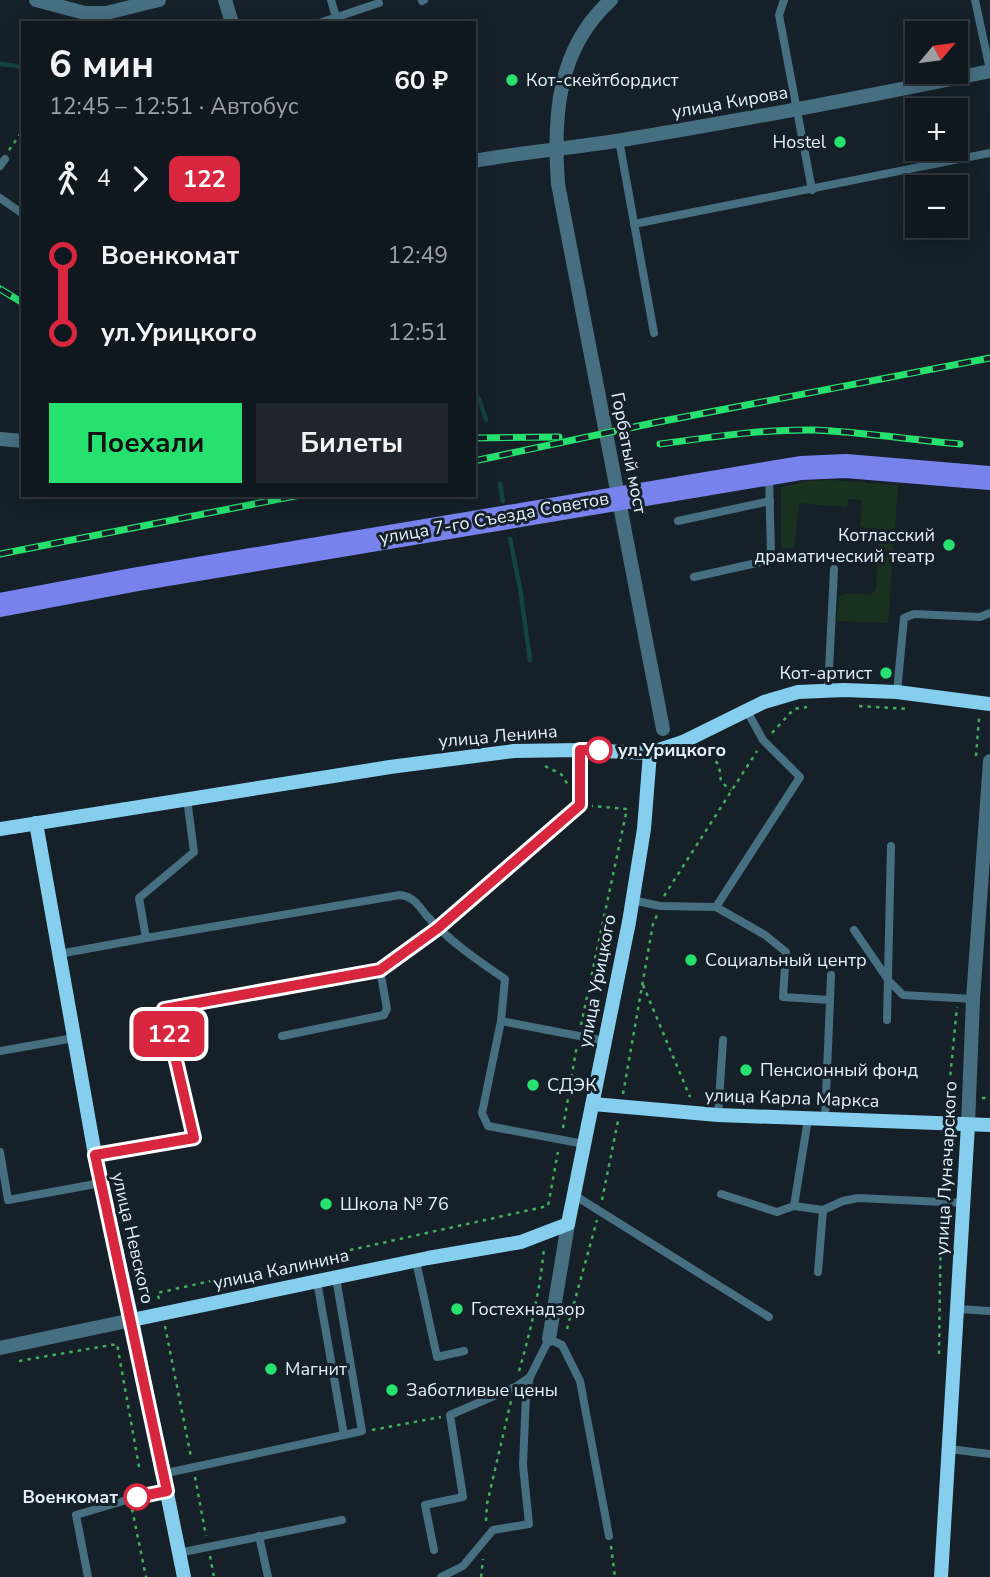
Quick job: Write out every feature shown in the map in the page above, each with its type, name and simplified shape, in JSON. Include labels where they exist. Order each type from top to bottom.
[{"type":"main road","name":"улица 7-го Съезда Советов","points":[[0,605],[138,579],[769,472],[846,467],[990,478]]},
{"type":"street","points":[[36,0],[85,13],[106,13],[159,0]]},
{"type":"street","points":[[225,0],[231,21]]},
{"type":"street","name":"Горбатый мост","points":[[611,0],[593,19],[572,52],[560,92],[555,149],[558,184],[663,729]]},
{"type":"street","name":"улица Кирова","points":[[476,161],[796,111],[990,71]]},
{"type":"street","points":[[0,439],[21,441]]},
{"type":"street","name":"улица Ленина","points":[[0,829],[390,766],[513,751],[650,753],[683,742],[747,710],[787,695],[828,690],[897,692],[990,704]]},
{"type":"street","name":"улица Урицкого","points":[[549,1339],[568,1224],[632,900],[644,829],[650,753]]},
{"type":"street","name":"улица Луначарского","points":[[941,1577],[964,1203],[973,999],[990,761]]},
{"type":"street","name":"улица Невского","points":[[36,823],[95,1155],[132,1320],[184,1577]]},
{"type":"street","name":"улица Карла Маркса","points":[[593,1104],[718,1108],[808,1119],[990,1125]]},
{"type":"street","name":"улица Калинина","points":[[0,1348],[521,1241],[568,1224]]},
{"type":"lane","points":[[331,0],[336,17]]},
{"type":"lane","points":[[783,0],[779,15],[812,190]]},
{"type":"lane","points":[[975,0],[990,71]]},
{"type":"lane","points":[[325,21],[379,3]]},
{"type":"lane","points":[[619,140],[654,333]]},
{"type":"lane","points":[[634,224],[990,153]]},
{"type":"lane","points":[[0,198],[21,213]]},
{"type":"lane","points":[[694,577],[768,560],[772,550],[769,472]]},
{"type":"lane","points":[[678,521],[770,502]]},
{"type":"lane","points":[[828,690],[834,569]]},
{"type":"lane","points":[[897,692],[904,618],[914,614],[980,617],[990,613]]},
{"type":"lane","points":[[716,907],[800,777],[763,740],[747,710]]},
{"type":"lane","points":[[95,1155],[194,1138],[164,1009],[380,970],[438,928],[580,805],[580,750]]},
{"type":"lane","points":[[146,938],[139,898],[194,852],[187,799]]},
{"type":"lane","points":[[887,1020],[891,846]]},
{"type":"lane","points":[[59,954],[400,895],[413,900],[460,948],[505,979],[501,1021],[482,1113],[488,1126],[584,1144]]},
{"type":"lane","points":[[632,900],[660,906],[716,907],[765,935],[786,952],[783,997],[830,1000]]},
{"type":"lane","points":[[854,930],[889,981],[902,995],[973,999]]},
{"type":"lane","points":[[282,1036],[384,1015],[387,1009],[380,970]]},
{"type":"lane","points":[[825,1119],[831,975]]},
{"type":"lane","points":[[501,1021],[605,1041]]},
{"type":"lane","points":[[0,1051],[74,1038]]},
{"type":"lane","points":[[718,1108],[723,1040]]},
{"type":"lane","points":[[794,1206],[808,1119]]},
{"type":"lane","points":[[0,1153],[8,1200],[101,1183]]},
{"type":"lane","points":[[722,1194],[777,1212],[794,1206],[823,1210],[858,1198],[964,1203]]},
{"type":"lane","points":[[574,1195],[769,1317]]},
{"type":"lane","points":[[818,1272],[823,1210]]},
{"type":"lane","points":[[416,1261],[437,1357],[464,1352]]},
{"type":"lane","points":[[162,1474],[362,1432],[336,1278]]},
{"type":"lane","points":[[317,1281],[344,1435]]},
{"type":"lane","points":[[958,1308],[990,1311]]},
{"type":"lane","points":[[441,1577],[463,1566],[493,1530],[529,1524],[523,1465],[526,1395],[530,1377],[549,1339],[562,1345],[580,1381],[609,1536]]},
{"type":"lane","points":[[434,1550],[425,1505],[463,1497],[450,1415],[514,1387],[530,1377]]},
{"type":"lane","points":[[949,1450],[990,1454]]},
{"type":"lane","points":[[88,1577],[76,1515],[167,1491]]},
{"type":"lane","points":[[178,1553],[342,1520]]},
{"type":"lane","points":[[259,1536],[268,1577]]},
{"type":"path","points":[[2,162],[21,133]]},
{"type":"path","points":[[666,892],[763,740],[794,709],[814,706]]},
{"type":"path","points":[[849,706],[914,710]]},
{"type":"path","points":[[214,1577],[157,1293],[548,1206],[579,1036],[627,809],[580,805],[561,774],[540,763]]},
{"type":"path","points":[[643,985],[690,1097],[718,1108]]},
{"type":"path","points":[[947,1108],[969,1097],[990,1098]]},
{"type":"path","points":[[19,1361],[117,1344],[140,1472]]},
{"type":"path","points":[[362,1432],[450,1415]]},
{"type":"path","points":[[130,1499],[146,1577]]},
{"type":"path","points":[[609,1536],[615,1577]]},
{"type":"green space","points":[[808,481],[898,485],[888,623],[837,621],[839,596],[851,593],[870,595],[876,589],[880,529],[860,527],[862,500],[848,499],[847,507],[799,503],[794,548],[781,548],[781,487]]},
{"type":"waterway","points":[[0,64],[21,69]]},
{"type":"waterway","points":[[476,395],[486,420]]},
{"type":"waterway","points":[[500,484],[503,501]]},
{"type":"waterway","points":[[510,539],[530,660]]},
{"type":"railway","points":[[0,289],[21,302]]},
{"type":"railway","points":[[476,461],[653,423],[990,358]]},
{"type":"railway","points":[[660,444],[796,430],[851,432],[960,444]]},
{"type":"railway","points":[[476,438],[559,437]]},
{"type":"railway","points":[[0,554],[290,497]]},
{"type":"bus line","name":"122","points":[[137,1497],[167,1491],[95,1155],[194,1138],[164,1009],[380,970],[438,928],[580,805],[580,750],[599,750]]},
{"type":"place","name":"Кот-скейтбордист","points":[[512,80]]},
{"type":"place","name":"Hostel","points":[[840,142]]},
{"type":"place","name":"Котласский драматический театр","points":[[949,545]]},
{"type":"place","name":"Кот-артист","points":[[886,673]]},
{"type":"place","name":"ул.Урицкого","points":[[599,750]]},
{"type":"place","name":"Социальный центр","points":[[691,960]]},
{"type":"place","name":"Пенсионный фонд","points":[[746,1070]]},
{"type":"place","name":"СДЭК","points":[[533,1085]]},
{"type":"place","name":"Школа № 76","points":[[326,1204]]},
{"type":"place","name":"Гостехнадзор","points":[[457,1309]]},
{"type":"place","name":"Магнит","points":[[271,1369]]},
{"type":"place","name":"Заботливые цены","points":[[392,1390]]},
{"type":"place","name":"Военкомат","points":[[137,1497]]}]
